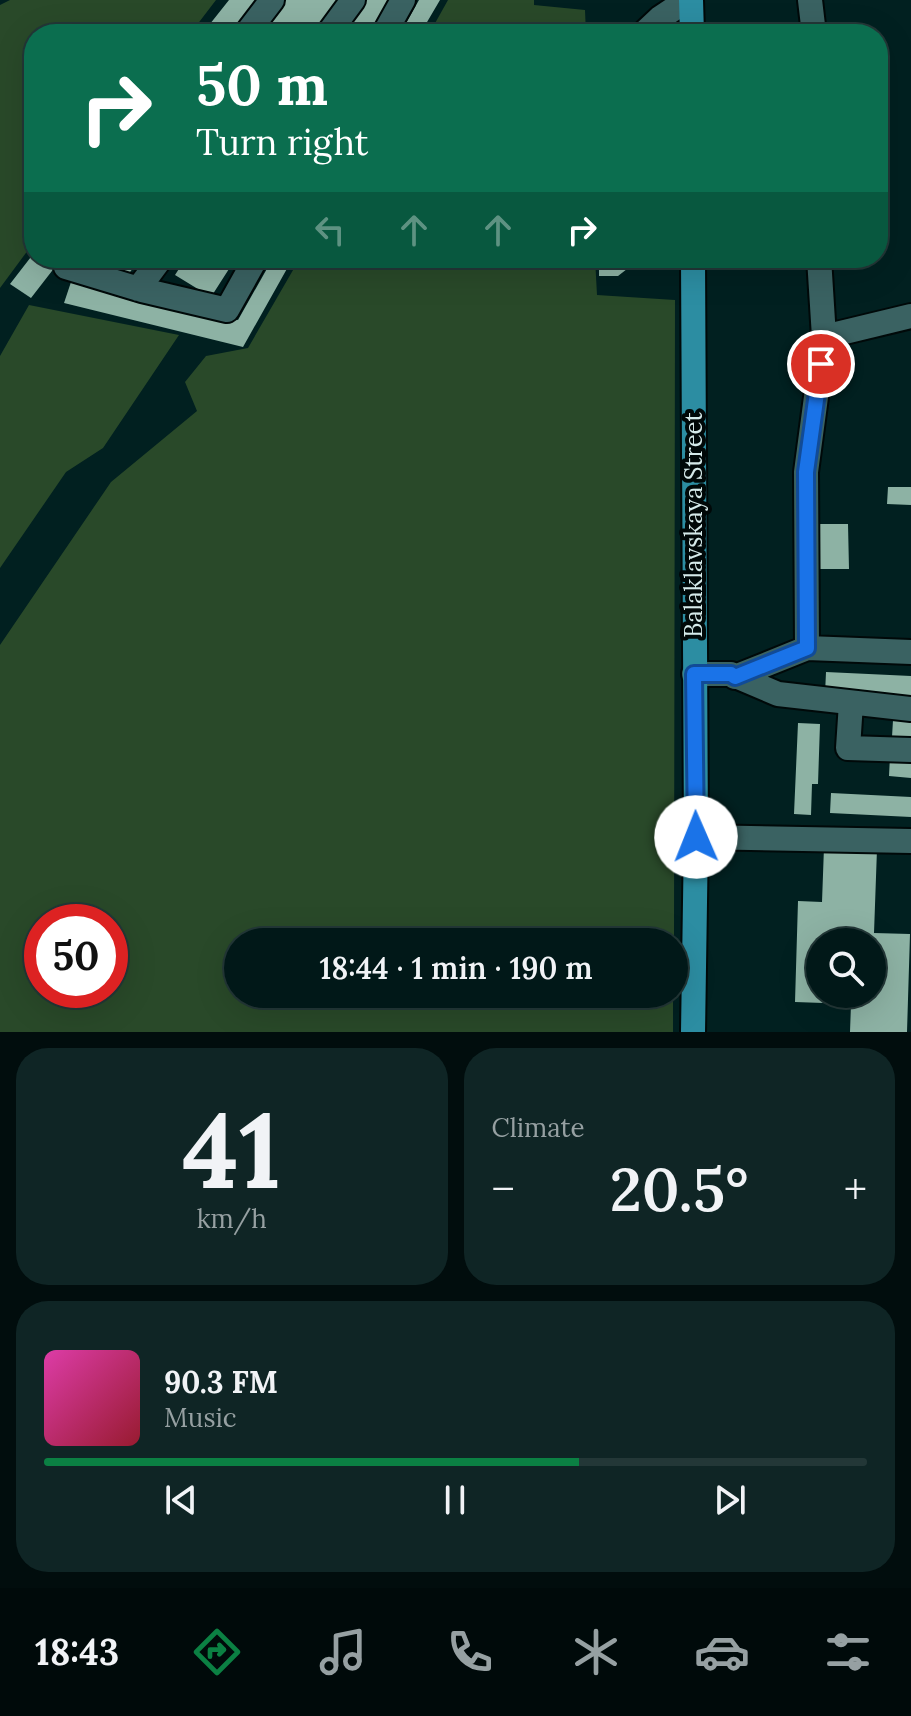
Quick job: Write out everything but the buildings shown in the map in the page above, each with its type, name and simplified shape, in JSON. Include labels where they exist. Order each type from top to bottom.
[{"type":"main road","points":[[689,0],[691,24]]},
{"type":"main road","name":"Balaklavskaya Street","points":[[693,268],[696,837],[693,1032]]},
{"type":"street","points":[[254,24],[272,0]]},
{"type":"street","points":[[335,24],[353,0]]},
{"type":"street","points":[[390,24],[403,0]]},
{"type":"street","points":[[654,24],[689,0]]},
{"type":"street","points":[[810,0],[813,24]]},
{"type":"street","points":[[69,268],[138,289],[227,310],[250,268]]},
{"type":"street","points":[[138,289],[154,268]]},
{"type":"street","points":[[807,648],[806,472],[824,337],[820,268]]},
{"type":"street","points":[[824,337],[911,316]]},
{"type":"street","points":[[735,677],[807,648],[911,652]]},
{"type":"street","points":[[694,674],[731,674],[778,694],[911,709]]},
{"type":"street","points":[[851,703],[848,748],[911,750]]},
{"type":"street","points":[[696,837],[911,841]]},
{"type":"green space","points":[[10,0],[216,0],[198,24],[24,24],[24,256],[0,288],[0,5]]},
{"type":"green space","points":[[448,0],[534,0],[534,5],[585,10],[586,24],[435,24]]},
{"type":"green space","points":[[294,268],[596,268],[597,295],[675,300],[674,928],[224,928],[224,1008],[673,1008],[673,1032],[0,1032],[0,645],[111,482],[197,411],[185,382],[206,356],[248,348]]},
{"type":"green space","points":[[29,305],[179,335],[103,448],[66,472],[0,568],[0,356]]},
{"type":"route","points":[[696,837],[694,674],[731,674],[735,677],[807,648],[806,472],[821,364]]}]
